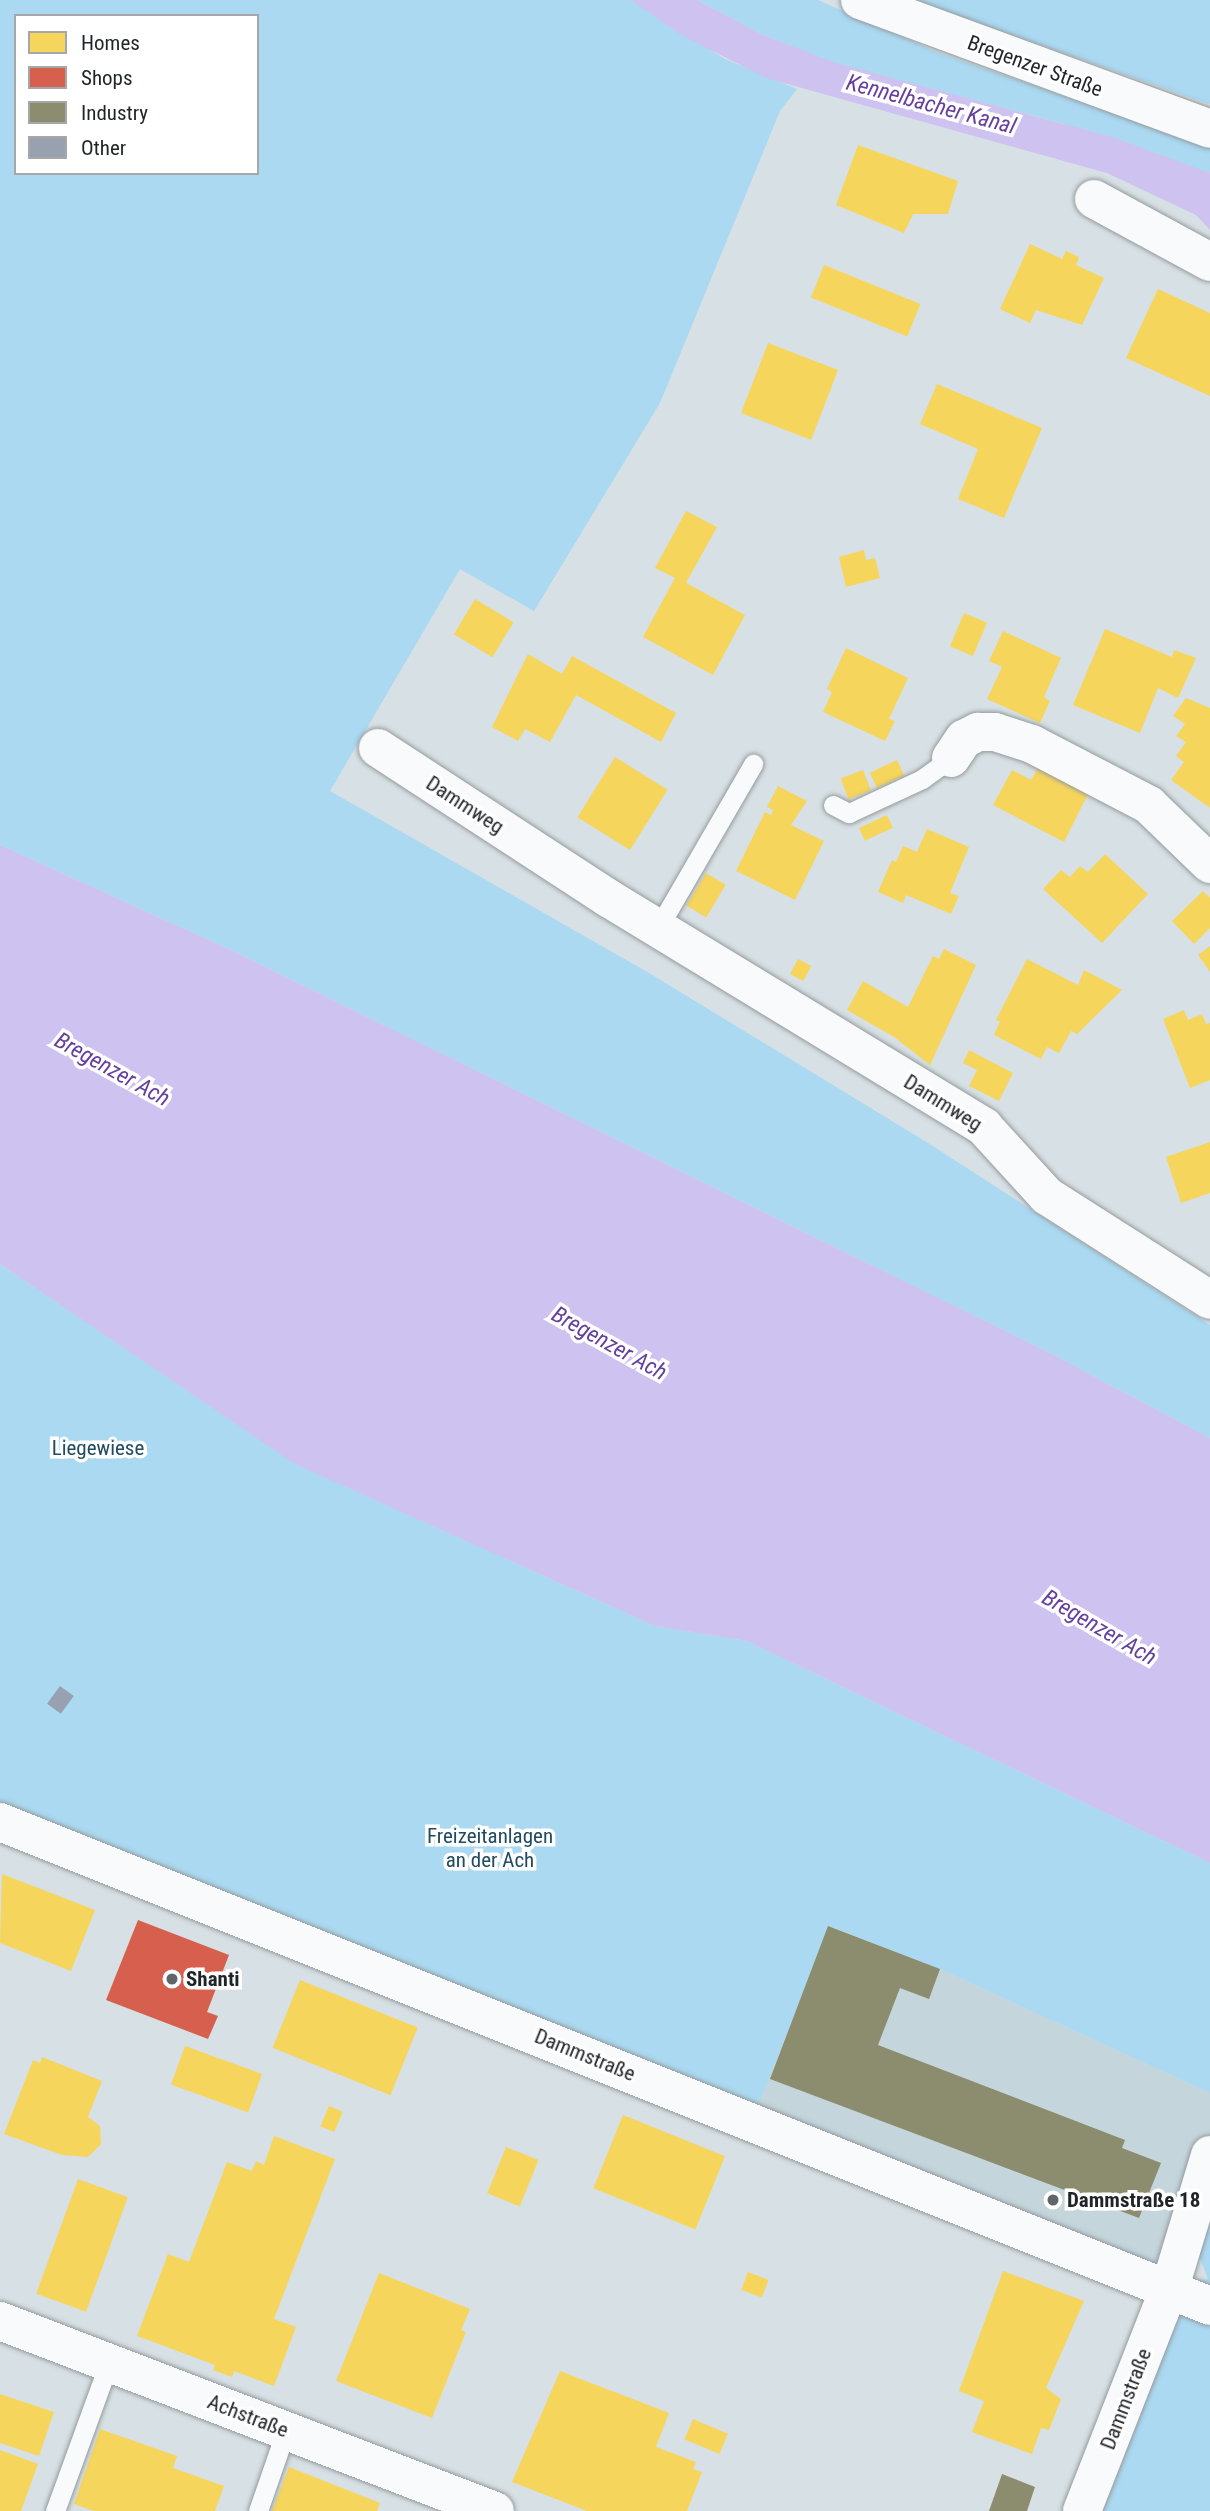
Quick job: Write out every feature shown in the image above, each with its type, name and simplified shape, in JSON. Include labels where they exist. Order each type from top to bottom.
[{"type":"street","name":"Bregenzer Straße","points":[[860,0],[1210,129]]},
{"type":"street","points":[[1094,199],[1210,262]]},
{"type":"street","points":[[950,758],[964,738],[978,732],[995,732],[1032,744],[1149,806],[1210,864]]},
{"type":"street","name":"Dammweg","points":[[378,748],[658,928],[984,1127],[1047,1196],[1210,1300]]},
{"type":"street","name":"Dammstraße","points":[[0,1822],[1170,2287],[1210,2306]]},
{"type":"street","name":"Dammstraße","points":[[1082,2511],[1170,2287],[1210,2155]]},
{"type":"street","name":"Achstraße","points":[[0,2322],[495,2511]]},
{"type":"lane","points":[[833,806],[849,813],[922,779],[950,758]]},
{"type":"lane","points":[[658,928],[753,764]]},
{"type":"lane","points":[[55,2511],[109,2363]]},
{"type":"lane","points":[[258,2511],[286,2431]]},
{"type":"shaded area","points":[[828,1926],[940,1969],[1210,2093],[1210,2142],[1169,2284],[752,2121]]},
{"type":"green space","points":[[0,0],[631,0],[725,59],[797,89],[780,111],[660,403],[534,611],[460,569],[330,791],[649,973],[928,1143],[1210,1325],[1210,1438],[1048,1352],[233,951],[0,845]]},
{"type":"green space","points":[[697,0],[818,0],[936,52],[1210,146],[1210,173],[1061,123],[833,63],[763,35]]},
{"type":"green space","points":[[913,0],[1210,0],[1210,102],[1209,104]]},
{"type":"green space","points":[[0,1264],[296,1464],[655,1626],[747,1641],[1210,1863],[1210,2093],[940,1969],[829,1926],[752,2121],[0,1822]]},
{"type":"green space","points":[[1210,2193],[1210,2511],[1083,2511],[1170,2287],[1208,2279],[1190,2233]]},
{"type":"water","name":"Kennelbacher Kanal","points":[[631,0],[697,0],[763,35],[833,62],[1112,137],[1210,173],[1210,230],[1196,215],[1107,173],[766,78],[681,35]]},
{"type":"water","name":"Bregenzer Ach","points":[[0,845],[233,951],[1048,1352],[1210,1438],[1210,1863],[747,1641],[655,1626],[295,1464],[0,1264]]},
{"type":"building: Homes","points":[[858,145],[958,181],[948,214],[913,214],[904,233],[836,205]]},
{"type":"building: Homes","points":[[1030,244],[1062,259],[1066,251],[1079,257],[1076,265],[1104,278],[1082,325],[1036,310],[1030,323],[1000,309]]},
{"type":"building: Homes","points":[[824,265],[920,304],[907,336],[811,297]]},
{"type":"building: Homes","points":[[1158,289],[1210,313],[1210,396],[1126,358]]},
{"type":"building: Homes","points":[[768,343],[838,370],[811,440],[741,413]]},
{"type":"building: Homes","points":[[937,384],[1042,428],[1004,518],[958,499],[978,449],[920,424]]},
{"type":"building: Homes","points":[[686,511],[717,527],[686,583],[745,615],[713,675],[643,637],[675,578],[655,568]]},
{"type":"building: Homes","points":[[864,550],[866,560],[875,558],[880,578],[846,587],[839,557]]},
{"type":"building: Homes","points":[[475,599],[514,622],[492,657],[454,634]]},
{"type":"building: Homes","points":[[964,613],[987,623],[973,656],[950,646]]},
{"type":"building: Homes","points":[[1105,629],[1172,657],[1174,650],[1196,658],[1178,698],[1158,688],[1140,733],[1073,705]]},
{"type":"building: Homes","points":[[1003,631],[1061,658],[1044,697],[1050,701],[1040,723],[987,699],[1002,667],[989,661]]},
{"type":"building: Homes","points":[[846,648],[908,678],[889,719],[895,721],[885,741],[823,712],[832,692],[827,689]]},
{"type":"building: Homes","points":[[528,654],[562,674],[572,656],[676,713],[661,742],[576,695],[550,742],[525,729],[518,741],[492,727]]},
{"type":"building: Homes","points":[[1186,698],[1210,708],[1210,808],[1171,780],[1184,762],[1176,756],[1186,742],[1176,736],[1185,724],[1173,716]]},
{"type":"building: Homes","points":[[615,757],[668,790],[630,850],[577,817]]},
{"type":"building: Homes","points":[[897,760],[904,775],[877,788],[870,773]]},
{"type":"building: Homes","points":[[1039,766],[1089,792],[1064,842],[993,805],[1012,770],[1031,780]]},
{"type":"building: Homes","points":[[863,770],[871,791],[848,799],[841,779]]},
{"type":"building: Homes","points":[[778,786],[807,801],[791,825],[824,841],[795,900],[736,871],[765,812],[771,815],[773,810],[767,807]]},
{"type":"building: Homes","points":[[887,815],[893,828],[865,841],[859,828]]},
{"type":"building: Homes","points":[[927,829],[969,847],[950,893],[959,896],[951,914],[906,895],[903,903],[878,892],[892,860],[896,862],[903,846],[917,852]]},
{"type":"building: Homes","points":[[1105,854],[1148,894],[1102,943],[1043,889],[1061,870],[1070,877],[1080,866],[1088,872]]},
{"type":"building: Homes","points":[[706,873],[726,885],[706,917],[686,906]]},
{"type":"building: Homes","points":[[1203,891],[1210,898],[1210,928],[1194,944],[1172,921]]},
{"type":"building: Homes","points":[[1210,946],[1210,972],[1198,955]]},
{"type":"building: Homes","points":[[944,949],[976,965],[930,1065],[894,1037],[847,1010],[863,981],[908,1007],[933,956],[939,959]]},
{"type":"building: Homes","points":[[798,959],[811,966],[803,981],[790,974]]},
{"type":"building: Homes","points":[[1027,959],[1078,985],[1084,970],[1122,990],[1077,1034],[1071,1031],[1059,1053],[1047,1047],[1041,1059],[994,1035],[1000,1022],[996,1020]]},
{"type":"building: Homes","points":[[1184,1010],[1188,1020],[1202,1014],[1206,1024],[1210,1023],[1210,1080],[1190,1088],[1163,1019]]},
{"type":"building: Homes","points":[[969,1050],[1013,1073],[999,1101],[969,1086],[977,1070],[963,1063]]},
{"type":"building: Homes","points":[[1210,1142],[1210,1193],[1181,1203],[1166,1157]]},
{"type":"building: Homes","points":[[2,1874],[95,1910],[71,1971],[0,1943]]},
{"type":"building: Homes","points":[[300,1980],[418,2028],[390,2095],[273,2048]]},
{"type":"building: Homes","points":[[185,2046],[262,2074],[248,2113],[171,2085]]},
{"type":"building: Homes","points":[[42,2057],[102,2081],[88,2117],[100,2126],[101,2144],[88,2157],[62,2155],[4,2134],[33,2060],[40,2063]]},
{"type":"building: Homes","points":[[329,2106],[343,2112],[334,2132],[320,2126]]},
{"type":"building: Homes","points":[[623,2115],[725,2156],[695,2229],[593,2188]]},
{"type":"building: Homes","points":[[274,2136],[335,2159],[274,2319],[296,2327],[274,2386],[234,2371],[232,2377],[213,2370],[215,2365],[137,2336],[168,2254],[189,2262],[227,2162],[252,2171],[256,2161],[264,2165]]},
{"type":"building: Homes","points":[[506,2147],[538,2160],[520,2206],[487,2193]]},
{"type":"building: Homes","points":[[78,2179],[128,2197],[86,2312],[36,2294]]},
{"type":"building: Homes","points":[[1003,2271],[1084,2301],[1046,2388],[1061,2399],[1049,2430],[1041,2428],[1032,2454],[972,2432],[984,2401],[959,2391]]},
{"type":"building: Homes","points":[[748,2272],[769,2280],[762,2298],[741,2290]]},
{"type":"building: Homes","points":[[379,2273],[470,2309],[461,2330],[466,2332],[432,2418],[336,2381]]},
{"type":"building: Homes","points":[[560,2371],[669,2413],[656,2447],[696,2462],[693,2469],[702,2472],[687,2511],[587,2511],[512,2482]]},
{"type":"building: Homes","points":[[0,2394],[54,2412],[39,2456],[0,2443]]},
{"type":"building: Homes","points":[[693,2419],[728,2434],[719,2454],[684,2439]]},
{"type":"building: Homes","points":[[100,2429],[177,2456],[173,2468],[224,2486],[215,2511],[94,2511],[74,2504]]},
{"type":"building: Homes","points":[[0,2450],[38,2464],[21,2511],[0,2511]]},
{"type":"building: Homes","points":[[289,2467],[380,2503],[377,2511],[272,2511]]},
{"type":"building: Shops","points":[[138,1920],[229,1955],[207,2012],[218,2016],[208,2039],[106,2000]]},
{"type":"building: Industry","points":[[828,1926],[940,1969],[929,1999],[900,1988],[878,2045],[1125,2140],[1122,2148],[1161,2163],[1139,2218],[770,2079]]},
{"type":"building: Industry","points":[[1002,2474],[1035,2487],[1027,2511],[989,2511]]},
{"type":"building: Other","points":[[60,1686],[74,1696],[61,1714],[47,1704]]},
{"type":"place","name":"Shanti","points":[[172,1979]]},
{"type":"place","name":"Dammstraße 18","points":[[1053,2200]]},
{"type":"park label","name":"Liegewiese","points":[[98,1448]]},
{"type":"park label","name":"Freizeitanlagen an der Ach","points":[[490,1848]]}]
